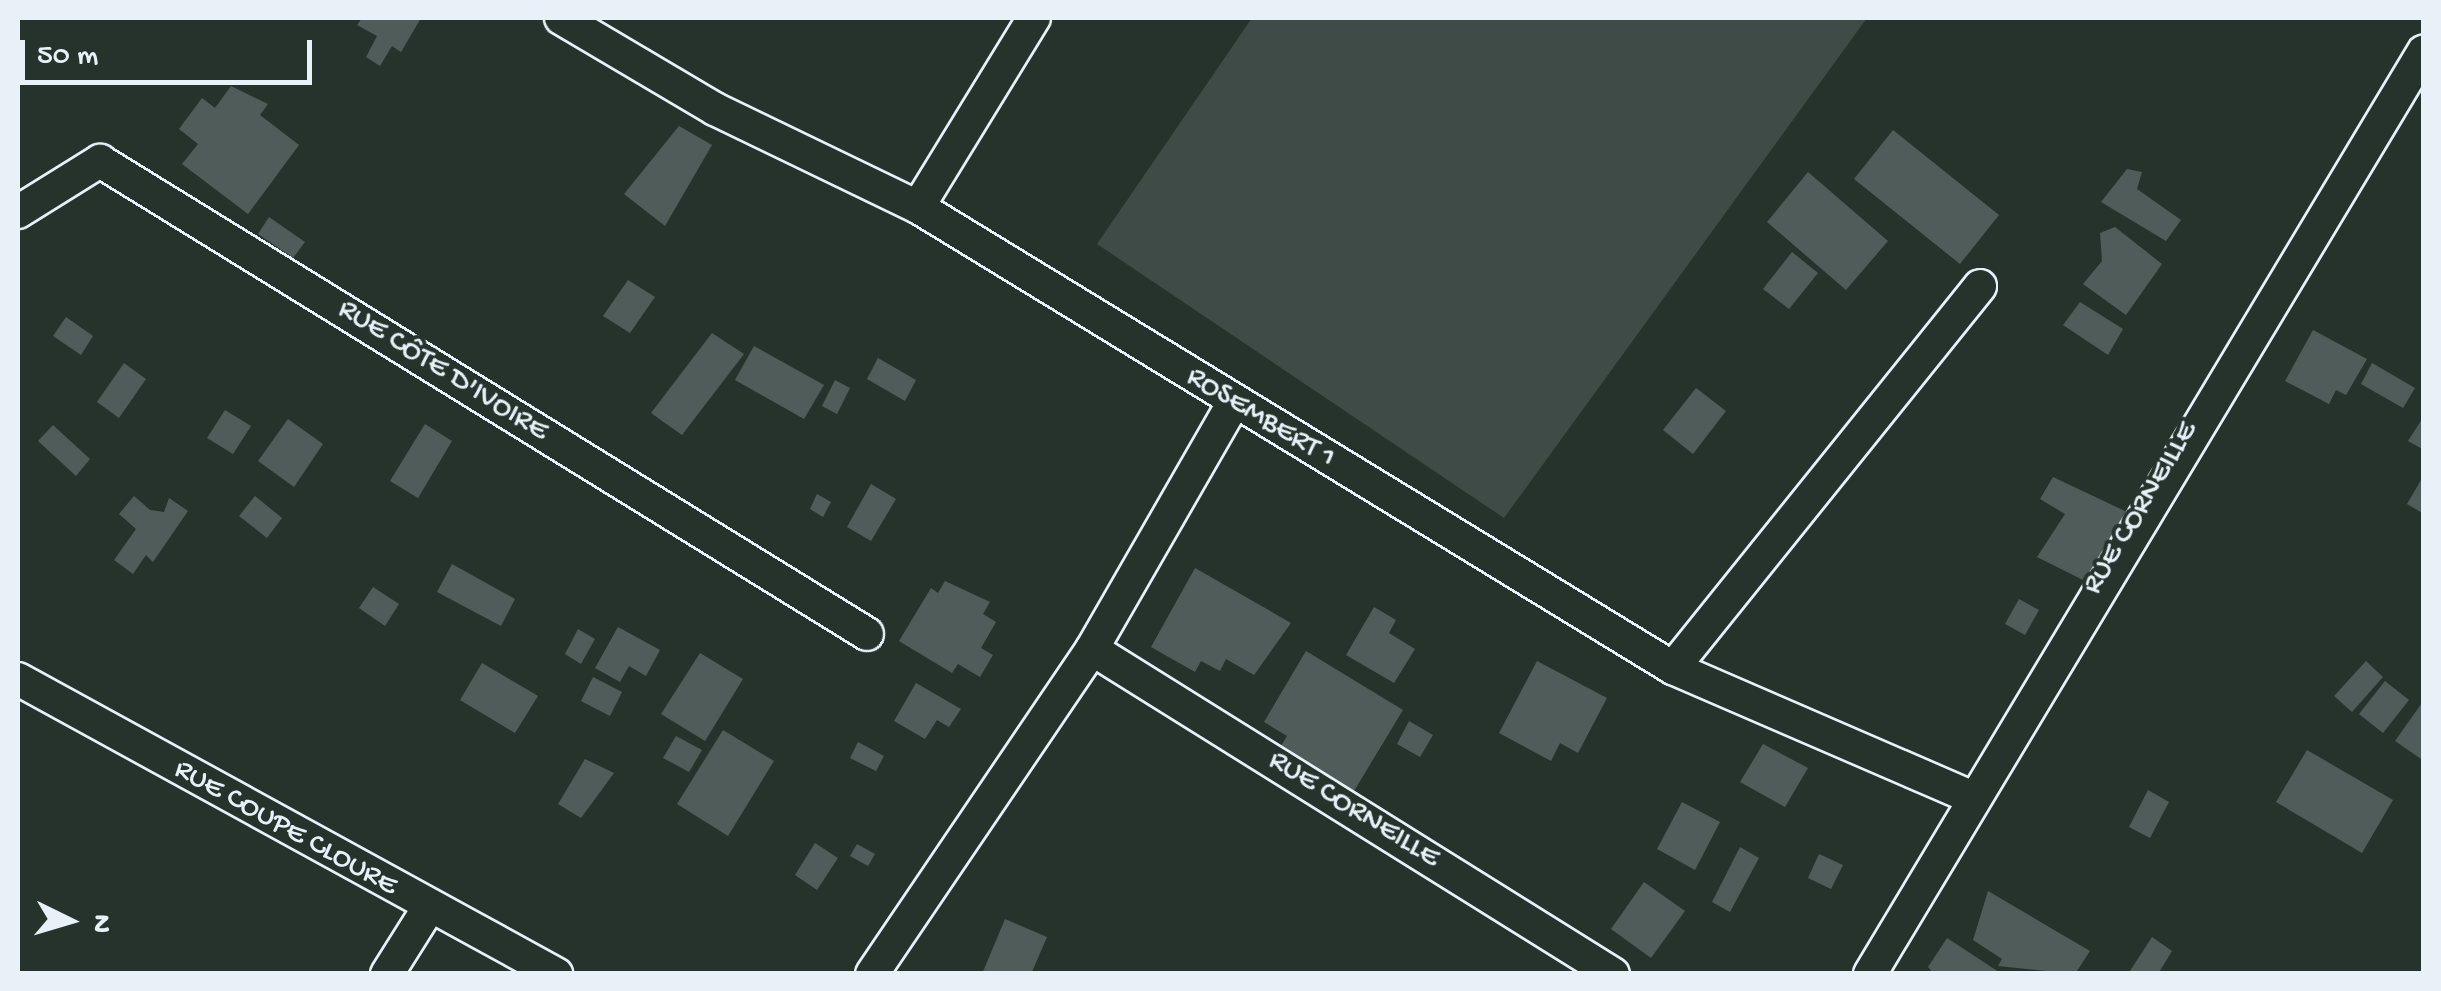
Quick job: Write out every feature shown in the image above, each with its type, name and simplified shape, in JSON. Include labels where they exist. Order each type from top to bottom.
[{"type":"street","name":"ROSEMBERT 1","points":[[561,18],[715,109],[918,207],[1232,404],[1673,668],[1970,797]]},
{"type":"street","points":[[918,207],[1034,18]]},
{"type":"street","name":"RUE CORNEILLE","points":[[1870,974],[1970,797],[2424,51]]},
{"type":"street","name":"RUE CÔTE D'IVOIRE","points":[[18,212],[100,161],[866,634]]},
{"type":"street","points":[[1673,668],[1980,286]]},
{"type":"street","points":[[872,974],[1092,649],[1232,404]]},
{"type":"street","name":"RUE CORNEILLE","points":[[1092,649],[1613,974]]},
{"type":"street","name":"RUE COUPE CLOURE","points":[[21,688],[428,909],[556,974]]},
{"type":"street","points":[[387,974],[428,909]]},
{"type":"shaded area","points":[[1252,18],[1867,18],[1504,518],[1097,244]]},
{"type":"building","points":[[362,18],[421,18],[401,52],[392,46],[380,66],[366,57],[377,36],[357,25]]},
{"type":"building","points":[[231,86],[268,104],[260,115],[299,145],[248,214],[182,164],[198,144],[179,129],[202,98],[215,108]]},
{"type":"building","points":[[679,126],[712,145],[665,226],[624,194]]},
{"type":"building","points":[[1893,130],[1999,215],[1960,264],[1854,179]]},
{"type":"building","points":[[2127,169],[2142,172],[2137,189],[2181,220],[2166,241],[2101,202]]},
{"type":"building","points":[[1808,172],[1888,241],[1846,290],[1767,222]]},
{"type":"building","points":[[269,217],[305,242],[293,258],[258,234]]},
{"type":"building","points":[[2115,227],[2162,264],[2126,315],[2083,284],[2102,261],[2100,233]]},
{"type":"building","points":[[1792,252],[1818,273],[1789,309],[1763,289]]},
{"type":"building","points":[[628,280],[655,297],[630,333],[603,316]]},
{"type":"building","points":[[2080,302],[2123,329],[2108,355],[2063,325]]},
{"type":"building","points":[[66,317],[93,336],[81,355],[53,336]]},
{"type":"building","points":[[2313,330],[2367,359],[2346,395],[2336,390],[2329,404],[2285,381]]},
{"type":"building","points":[[712,333],[744,354],[682,435],[651,413]]},
{"type":"building","points":[[754,346],[824,385],[804,419],[735,380]]},
{"type":"building","points":[[878,358],[916,380],[905,401],[867,379]]},
{"type":"building","points":[[124,363],[146,379],[119,418],[97,402]]},
{"type":"building","points":[[2372,363],[2415,388],[2403,408],[2361,384]]},
{"type":"building","points":[[835,380],[850,388],[837,414],[822,406]]},
{"type":"building","points":[[1696,388],[1726,411],[1693,454],[1663,430]]},
{"type":"building","points":[[225,410],[251,426],[233,454],[207,438]]},
{"type":"building","points":[[2424,416],[2424,450],[2408,441]]},
{"type":"building","points":[[288,419],[323,444],[294,487],[258,461]]},
{"type":"building","points":[[425,424],[452,441],[418,498],[390,481]]},
{"type":"building","points":[[53,425],[90,459],[76,476],[38,441]]},
{"type":"building","points":[[2424,475],[2424,514],[2407,504]]},
{"type":"building","points":[[2053,477],[2127,512],[2087,582],[2037,557],[2065,514],[2040,499]]},
{"type":"building","points":[[871,484],[896,499],[871,541],[847,527]]},
{"type":"building","points":[[817,494],[831,502],[823,517],[810,509]]},
{"type":"building","points":[[134,496],[150,510],[164,512],[169,498],[188,511],[153,562],[146,555],[133,574],[114,560],[136,529],[119,514]]},
{"type":"building","points":[[255,496],[282,518],[267,538],[239,516]]},
{"type":"building","points":[[452,564],[515,599],[501,626],[437,592]]},
{"type":"building","points":[[1195,568],[1291,623],[1254,675],[1226,659],[1220,671],[1201,661],[1195,672],[1151,647]]},
{"type":"building","points":[[945,581],[990,602],[983,614],[996,622],[981,648],[993,655],[980,677],[958,664],[952,673],[899,641],[931,588],[938,593]]},
{"type":"building","points":[[373,587],[399,604],[385,626],[359,608]]},
{"type":"building","points":[[2019,599],[2039,610],[2025,635],[2005,624]]},
{"type":"building","points":[[1374,607],[1396,620],[1389,633],[1415,649],[1394,683],[1346,655]]},
{"type":"building","points":[[618,627],[660,650],[646,676],[629,666],[620,682],[595,668]]},
{"type":"building","points":[[578,629],[595,639],[581,664],[565,654]]},
{"type":"building","points":[[1306,651],[1403,710],[1351,796],[1278,751],[1287,736],[1264,722]]},
{"type":"building","points":[[700,653],[743,679],[705,741],[661,714]]},
{"type":"building","points":[[1537,661],[1607,698],[1578,753],[1560,743],[1551,761],[1499,733]]},
{"type":"building","points":[[2366,661],[2383,677],[2352,712],[2334,696]]},
{"type":"building","points":[[482,663],[538,696],[515,733],[460,700]]},
{"type":"building","points":[[593,677],[622,692],[610,716],[581,701]]},
{"type":"building","points":[[2385,681],[2409,700],[2383,733],[2359,714]]},
{"type":"building","points":[[916,683],[961,709],[949,727],[937,720],[925,739],[894,721]]},
{"type":"building","points":[[2424,700],[2424,761],[2395,741]]},
{"type":"building","points":[[1409,721],[1433,735],[1420,757],[1397,744]]},
{"type":"building","points":[[723,730],[774,761],[728,836],[677,804]]},
{"type":"building","points":[[676,736],[702,750],[689,772],[663,758]]},
{"type":"building","points":[[858,742],[884,756],[876,771],[850,758]]},
{"type":"building","points":[[1763,744],[1808,768],[1785,807],[1740,782]]},
{"type":"building","points":[[2307,750],[2393,800],[2362,853],[2276,802]]},
{"type":"building","points":[[585,759],[614,773],[581,818],[558,804]]},
{"type":"building","points":[[2148,790],[2169,802],[2150,838],[2129,827]]},
{"type":"building","points":[[1682,802],[1720,822],[1695,870],[1657,849]]},
{"type":"building","points":[[815,843],[838,858],[817,890],[795,875]]},
{"type":"building","points":[[857,844],[875,854],[868,866],[850,856]]},
{"type":"building","points":[[1740,847],[1759,858],[1730,912],[1712,902]]},
{"type":"building","points":[[1819,854],[1843,865],[1831,889],[1808,878]]},
{"type":"building","points":[[1644,882],[1685,911],[1651,958],[1611,929]]},
{"type":"building","points":[[1988,891],[2090,951],[2075,974],[1998,966],[2002,959],[1973,940]]},
{"type":"building","points":[[1005,919],[1047,937],[1031,974],[982,974]]},
{"type":"building","points":[[2152,937],[2172,951],[2158,974],[2128,974]]},
{"type":"building","points":[[1947,938],[2002,974],[1934,974],[1928,967]]}]
